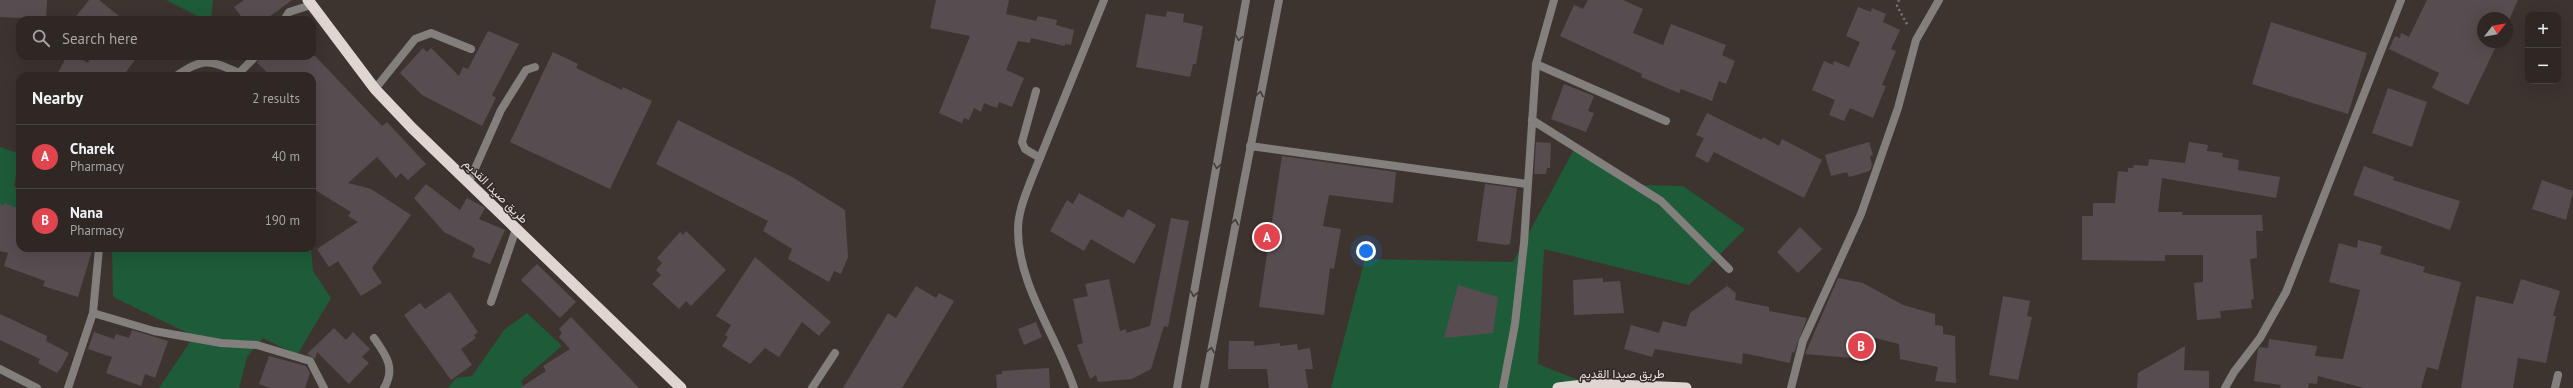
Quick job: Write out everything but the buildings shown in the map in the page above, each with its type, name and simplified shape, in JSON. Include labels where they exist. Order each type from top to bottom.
[{"type":"highway","name":"طريق صيدا القديم","points":[[310,2],[375,89],[516,229],[681,388]]},
{"type":"highway","name":"طريق صيدا القديم","points":[[1558,388],[1592,384],[1686,388]]},
{"type":"street","points":[[1074,388],[1024,271],[1018,230],[1021,206],[1104,0]]},
{"type":"street","points":[[1177,388],[1246,0]]},
{"type":"street","points":[[1204,388],[1277,0]]},
{"type":"street","points":[[1503,388],[1516,316],[1524,243],[1536,64],[1554,0]]},
{"type":"street","points":[[1791,388],[1802,341],[1861,214],[1898,108],[1916,40],[1939,0]]},
{"type":"street","points":[[2225,388],[2234,372],[2260,338],[2286,292],[2401,0]]},
{"type":"street","points":[[286,16],[289,12],[310,2]]},
{"type":"street","points":[[375,89],[415,39],[431,34],[471,49]]},
{"type":"street","points":[[241,72],[252,60]]},
{"type":"street","points":[[182,72],[191,66],[211,61],[238,72]]},
{"type":"street","points":[[1536,64],[1666,121]]},
{"type":"street","points":[[469,182],[501,110],[526,70],[535,67]]},
{"type":"street","points":[[1036,91],[1022,142],[1025,149],[1040,158]]},
{"type":"street","points":[[1532,120],[1661,201],[1729,269]]},
{"type":"street","points":[[1250,146],[1527,184]]},
{"type":"street","points":[[491,302],[516,229]]},
{"type":"street","points":[[68,388],[93,313],[99,252]]},
{"type":"street","points":[[93,313],[154,331],[221,343],[256,345],[292,354],[310,361],[324,388]]},
{"type":"street","points":[[374,338],[388,357],[391,369],[389,380],[384,388]]},
{"type":"street","points":[[812,388],[835,353]]},
{"type":"street","points":[[0,369],[37,388]]},
{"type":"street","points":[[2555,388],[2558,375]]},
{"type":"path","points":[[1899,0],[1897,6],[1916,40]]},
{"type":"green space","points":[[166,0],[213,0],[211,16],[197,16]]},
{"type":"green space","points":[[1577,144],[1641,185],[1683,186],[1745,229],[1689,285],[1544,249],[1538,364],[1598,388],[1331,388],[1365,259],[1513,262]]},
{"type":"green space","points":[[0,147],[16,153],[16,175],[14,186],[16,187],[16,214],[0,208]]},
{"type":"green space","points":[[112,252],[311,252],[313,271],[331,298],[297,355],[263,338],[247,357],[239,388],[159,388],[194,336],[113,297]]},
{"type":"green space","points":[[527,313],[562,346],[521,381],[524,388],[448,388],[456,378],[472,376],[504,330]]},
{"type":"place","name":"Charek","points":[[1267,237]]},
{"type":"place","name":"Nana","points":[[1861,346]]}]
